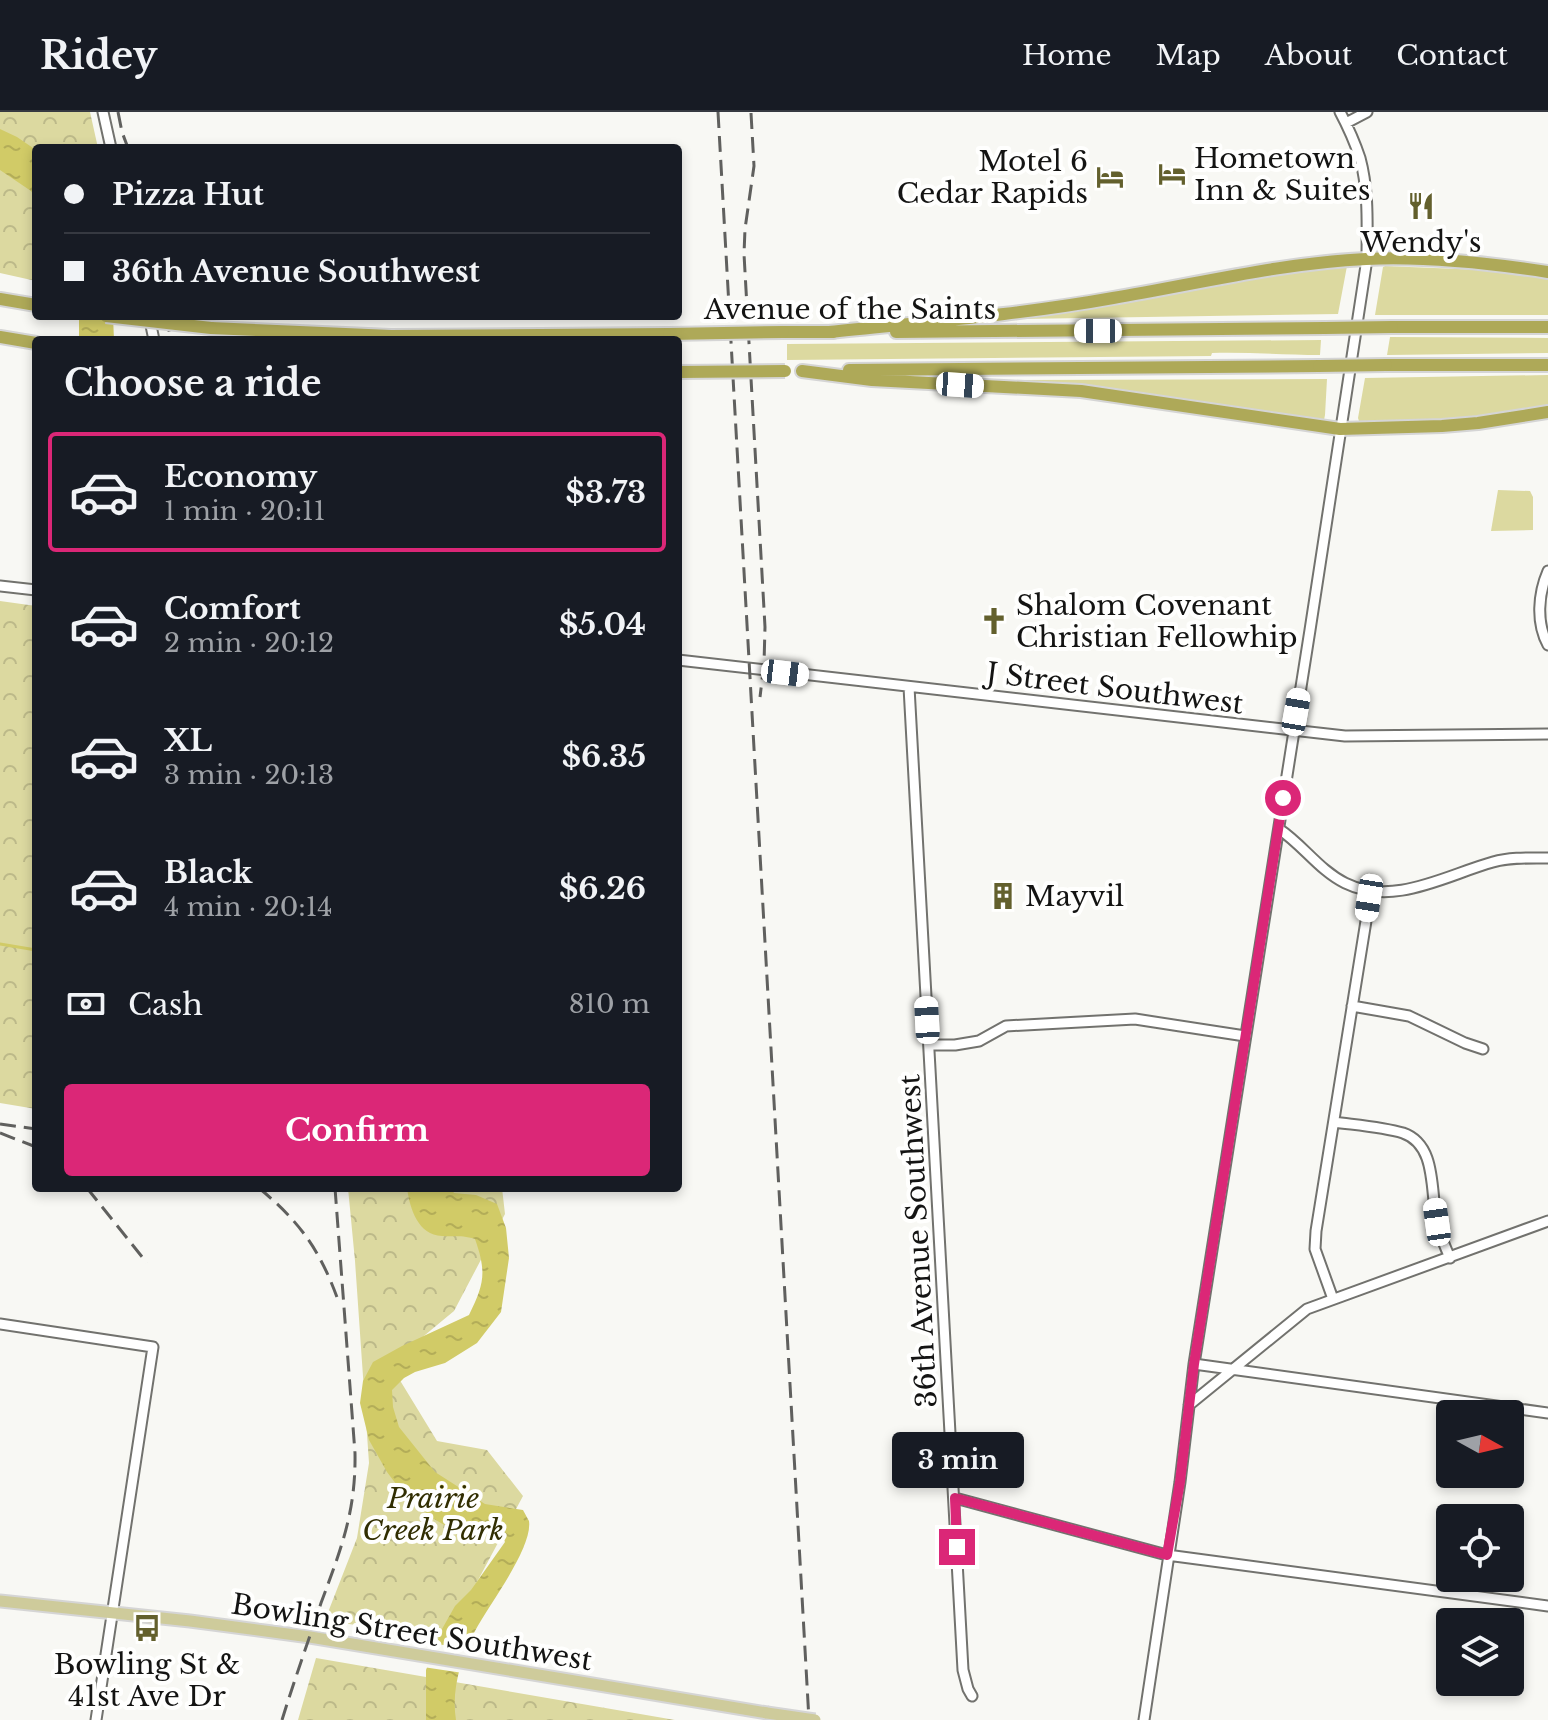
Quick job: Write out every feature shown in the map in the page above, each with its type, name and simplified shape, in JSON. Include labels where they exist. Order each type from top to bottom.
[{"type":"highway","points":[[829,332],[1019,312],[1112,299],[1211,279],[1367,259],[1474,263],[1548,272]]},
{"type":"highway","points":[[0,299],[32,304]]},
{"type":"highway","name":"Avenue of the Saints","points":[[141,320],[211,328],[391,336],[1548,327]]},
{"type":"highway","points":[[1,337],[32,342]]},
{"type":"highway","points":[[682,372],[1548,365]]},
{"type":"highway","points":[[802,371],[872,380],[1081,391],[1340,429],[1442,426],[1548,412]]},
{"type":"main road","name":"Bowling Street Southwest","points":[[0,1601],[310,1637],[815,1720]]},
{"type":"street","points":[[103,112],[110,144]]},
{"type":"street","points":[[1144,1720],[1180,1482],[1194,1364],[1367,259],[1365,183],[1360,158],[1340,112]]},
{"type":"street","points":[[1346,123],[1367,112]]},
{"type":"street","points":[[1548,571],[1540,603],[1541,622],[1548,645]]},
{"type":"street","points":[[0,586],[32,590]]},
{"type":"street","name":"J Street Southwest","points":[[682,660],[1353,736],[1548,734]]},
{"type":"street","name":"36th Avenue Southwest","points":[[909,687],[963,1670],[972,1696]]},
{"type":"street","points":[[1279,829],[1328,873],[1348,885],[1371,890],[1397,892],[1495,862],[1548,858]]},
{"type":"street","points":[[1333,1299],[1315,1249],[1316,1231],[1371,890]]},
{"type":"street","points":[[1352,1006],[1409,1016],[1483,1049]]},
{"type":"street","points":[[929,1045],[979,1041],[1006,1026],[1135,1019],[1245,1036]]},
{"type":"street","points":[[1334,1122],[1405,1134],[1417,1142],[1425,1153],[1437,1222],[1450,1258]]},
{"type":"street","points":[[1189,1405],[1307,1309],[1548,1221]]},
{"type":"street","points":[[0,1324],[153,1347],[96,1720]]},
{"type":"street","points":[[1194,1364],[1548,1413]]},
{"type":"street","points":[[955,1498],[1167,1555],[1548,1606]]},
{"type":"green space","points":[[0,112],[90,112],[97,144],[32,144],[32,280],[0,273]]},
{"type":"green space","points":[[1347,266],[1338,314],[1020,319],[1299,270]]},
{"type":"green space","points":[[1385,266],[1507,271],[1548,277],[1548,315],[1375,315]]},
{"type":"green space","points":[[1390,337],[1548,338],[1548,353],[1387,355]]},
{"type":"green space","points":[[1321,340],[1320,355],[1212,353],[1211,356],[787,360],[787,344]]},
{"type":"green space","points":[[1548,375],[1548,407],[1425,422],[1364,423],[1358,418],[1365,378]]},
{"type":"green space","points":[[1327,379],[1324,420],[1008,384],[1008,381],[1015,380]]},
{"type":"green space","points":[[1498,490],[1530,491],[1533,497],[1533,530],[1491,531]]},
{"type":"green space","points":[[0,601],[32,605],[32,1108],[0,1103]]},
{"type":"green space","name":"Prairie Creek Park","points":[[348,1192],[502,1192],[505,1214],[454,1311],[390,1364],[437,1441],[487,1450],[523,1496],[446,1640],[325,1620],[357,1538],[369,1463]]},
{"type":"green space","points":[[316,1658],[675,1720],[298,1720]]},
{"type":"water","points":[[0,129],[32,147],[32,192],[0,170]]},
{"type":"water","points":[[79,320],[113,320],[114,336],[79,336]]},
{"type":"water","points":[[408,1192],[476,1195],[497,1204],[506,1228],[509,1258],[501,1312],[477,1343],[445,1363],[404,1378],[392,1390],[399,1427],[435,1472],[485,1504],[523,1510],[529,1521],[517,1561],[465,1652],[456,1686],[456,1720],[426,1720],[426,1670],[455,1606],[471,1590],[505,1542],[501,1533],[488,1528],[474,1536],[460,1534],[434,1519],[405,1496],[369,1440],[360,1403],[363,1381],[373,1362],[469,1315],[481,1286],[481,1261],[475,1239],[434,1235],[421,1226]]},
{"type":"pier","points":[[432,1643],[472,1650],[463,1673],[423,1667]]},
{"type":"waterway","points":[[0,944],[32,949]]},
{"type":"railway","points":[[118,112],[126,144]]},
{"type":"railway","points":[[718,112],[809,1720]]},
{"type":"railway","points":[[751,113],[754,166],[744,254],[765,627],[760,697]]},
{"type":"railway","points":[[167,320],[170,336]]},
{"type":"railway","points":[[0,1124],[32,1128]]},
{"type":"railway","points":[[0,1133],[32,1145]]},
{"type":"railway","points":[[90,1192],[147,1263]]},
{"type":"railway","points":[[263,1192],[307,1238],[324,1266],[338,1300]]},
{"type":"railway","points":[[282,1720],[341,1547],[353,1494],[355,1453],[335,1192]]},
{"type":"place","name":"Hometown Inn & Suites","points":[[1172,174]]},
{"type":"place","name":"Motel 6 Cedar Rapids","points":[[1110,177]]},
{"type":"place","name":"Wendy's","points":[[1421,206]]},
{"type":"place","name":"Shalom Covenant Christian Fellowhip","points":[[994,621]]},
{"type":"place","name":"Mayvil","points":[[1003,896]]},
{"type":"place","name":"Bowling St & 41st Ave Dr","points":[[147,1628]]},
{"type":"route","points":[[957,1547],[955,1498],[1167,1555],[1283,798]]}]
